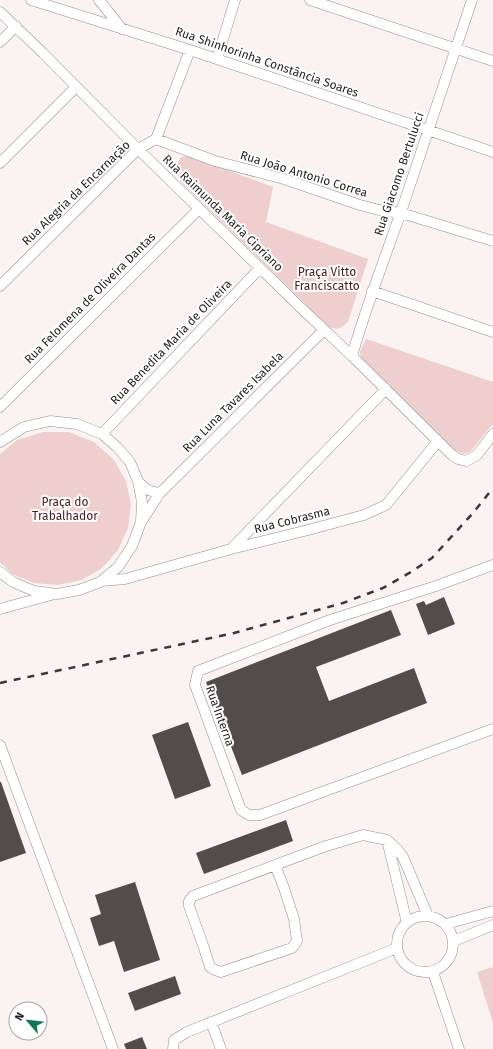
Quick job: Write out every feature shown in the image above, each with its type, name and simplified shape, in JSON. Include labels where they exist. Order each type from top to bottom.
[{"type":"street","name":"Rua Shinhorinha Constância Soares","points":[[31,0],[190,50],[493,152]]},
{"type":"street","points":[[99,0],[122,29]]},
{"type":"street","points":[[217,59],[235,0]]},
{"type":"street","points":[[310,0],[493,61]]},
{"type":"street","name":"Rua Giacomo Bertulucci","points":[[352,356],[372,291],[401,213],[472,0]]},
{"type":"street","name":"Rua Raimunda Maria Cipriano","points":[[0,12],[16,26],[199,209],[386,389],[452,455],[458,459],[466,461],[477,455],[493,434]]},
{"type":"street","points":[[0,42],[16,26]]},
{"type":"street","points":[[156,139],[190,50]]},
{"type":"street","points":[[0,163],[76,86]]},
{"type":"street","name":"Rua Alegria da Encarnação","points":[[0,286],[138,149],[156,139]]},
{"type":"street","name":"Rua João Antonio Correa","points":[[156,139],[215,161],[284,179],[379,210],[401,213],[493,241]]},
{"type":"street","name":"Rua Felomena de Oliveira Dantas","points":[[0,407],[199,209]]},
{"type":"street","name":"Rua Benedita Maria de Oliveira","points":[[102,434],[260,268]]},
{"type":"street","points":[[372,291],[493,332]]},
{"type":"street","name":"Rua Luna Tavares Isabela","points":[[141,522],[160,493],[324,330]]},
{"type":"street","points":[[231,549],[386,389]]},
{"type":"street","points":[[0,441],[24,427],[50,421],[77,424],[102,434],[117,447],[130,462],[138,481],[142,502],[141,522],[132,546],[118,567],[100,582],[79,590],[57,594],[0,609]]},
{"type":"street","name":"Rua Cobrasma","points":[[100,582],[125,579],[231,549],[364,515],[386,504],[438,441]]},
{"type":"street","points":[[138,481],[149,491],[160,493]]},
{"type":"street","name":"Rua Interna","points":[[493,565],[436,586],[330,620],[198,671],[195,685],[240,810],[249,815],[260,815],[493,729]]},
{"type":"street","points":[[118,567],[125,579]]},
{"type":"street","points":[[0,572],[13,582],[34,591],[57,594]]},
{"type":"street","points":[[0,746],[113,1049]]},
{"type":"street","points":[[275,866],[294,919],[296,941],[292,948],[221,972],[210,967],[189,906],[189,901],[193,896],[323,848],[363,834],[387,840],[397,848],[403,857],[428,916]]},
{"type":"street","points":[[387,840],[407,923]]},
{"type":"street","points":[[446,924],[493,910]]},
{"type":"street","points":[[428,916],[438,918],[446,924],[454,941],[452,954],[445,966],[433,972],[421,973],[409,968],[401,960],[397,948],[398,934],[407,923],[416,917],[428,916]]},
{"type":"street","points":[[454,941],[493,925]]},
{"type":"street","points":[[173,1049],[174,1040],[188,1032],[397,948]]},
{"type":"street","points":[[433,972],[459,1049]]},
{"type":"street","points":[[211,1022],[221,1049]]},
{"type":"green space","name":"Praça Vitto Franciscatto","points":[[189,156],[273,187],[266,222],[368,259],[348,322],[339,328],[329,327],[181,182],[176,170],[181,157]]},
{"type":"green space","points":[[366,339],[493,382],[493,424],[471,451],[464,454],[455,451],[361,359],[360,351]]},
{"type":"green space","name":"Praça do Trabalhador","points":[[43,432],[69,432],[94,442],[114,460],[126,481],[131,504],[128,528],[118,550],[102,568],[82,580],[58,585],[34,583],[12,574],[0,562],[0,454],[17,440]]},
{"type":"green space","points":[[493,967],[493,1023],[477,972]]},
{"type":"building","points":[[444,597],[455,624],[428,635],[416,604],[424,601],[426,605]]},
{"type":"building","points":[[391,610],[401,635],[316,667],[329,701],[414,668],[427,703],[242,775],[206,682]]},
{"type":"building","points":[[188,722],[211,786],[175,799],[152,735]]},
{"type":"building","points":[[0,782],[26,853],[0,862]]},
{"type":"building","points":[[286,820],[293,841],[204,874],[196,853]]},
{"type":"building","points":[[135,882],[160,960],[124,972],[114,941],[99,946],[90,918],[101,914],[95,895]]},
{"type":"building","points":[[175,976],[181,994],[135,1011],[128,993]]},
{"type":"building","points":[[142,1037],[147,1049],[126,1049],[124,1044]]},
{"type":"railway","points":[[0,683],[234,633],[343,603],[383,588],[432,558],[473,513],[493,488]]}]
